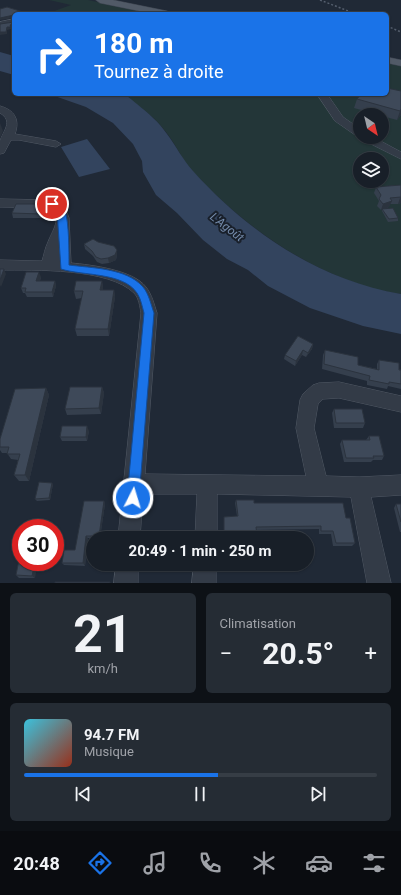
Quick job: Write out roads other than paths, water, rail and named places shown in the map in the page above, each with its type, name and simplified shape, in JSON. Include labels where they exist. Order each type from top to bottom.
[{"type":"main road","points":[[100,0],[157,12]]},
{"type":"main road","points":[[389,60],[401,63]]},
{"type":"street","points":[[0,24],[12,21]]},
{"type":"street","points":[[323,96],[339,119],[353,129]]},
{"type":"street","points":[[0,109],[9,113],[13,119],[13,123],[0,151]]},
{"type":"street","points":[[7,137],[19,137],[56,144]]},
{"type":"street","points":[[378,144],[401,156]]},
{"type":"street","points":[[0,203],[52,204],[57,206],[61,211],[63,222],[64,267]]},
{"type":"street","points":[[47,266],[55,241],[62,229]]},
{"type":"street","points":[[0,265],[64,267],[116,276],[129,281],[140,290],[146,301],[149,313],[131,531]]},
{"type":"street","points":[[318,486],[305,428],[309,400],[319,391],[339,390],[401,404]]},
{"type":"street","points":[[134,484],[359,487],[401,485]]},
{"type":"street","points":[[206,531],[207,484]]},
{"type":"street","points":[[359,487],[379,583]]},
{"type":"street","points":[[126,583],[127,571]]},
{"type":"street","points":[[204,583],[205,571]]},
{"type":"water","points":[[0,52],[12,55],[12,74],[0,71]]},
{"type":"water","name":"L'Agoût","points":[[55,96],[128,97],[149,114],[160,126],[189,167],[214,193],[261,233],[314,265],[371,287],[401,294],[401,334],[363,326],[310,308],[268,286],[248,270],[227,259],[203,240],[177,213],[156,195],[143,172],[142,161],[133,144],[113,123],[86,107]]},
{"type":"water","points":[[87,139],[110,169],[79,177],[61,147]]},
{"type":"railway","points":[[320,0],[351,12]]},
{"type":"railway","points":[[389,27],[401,32]]}]
